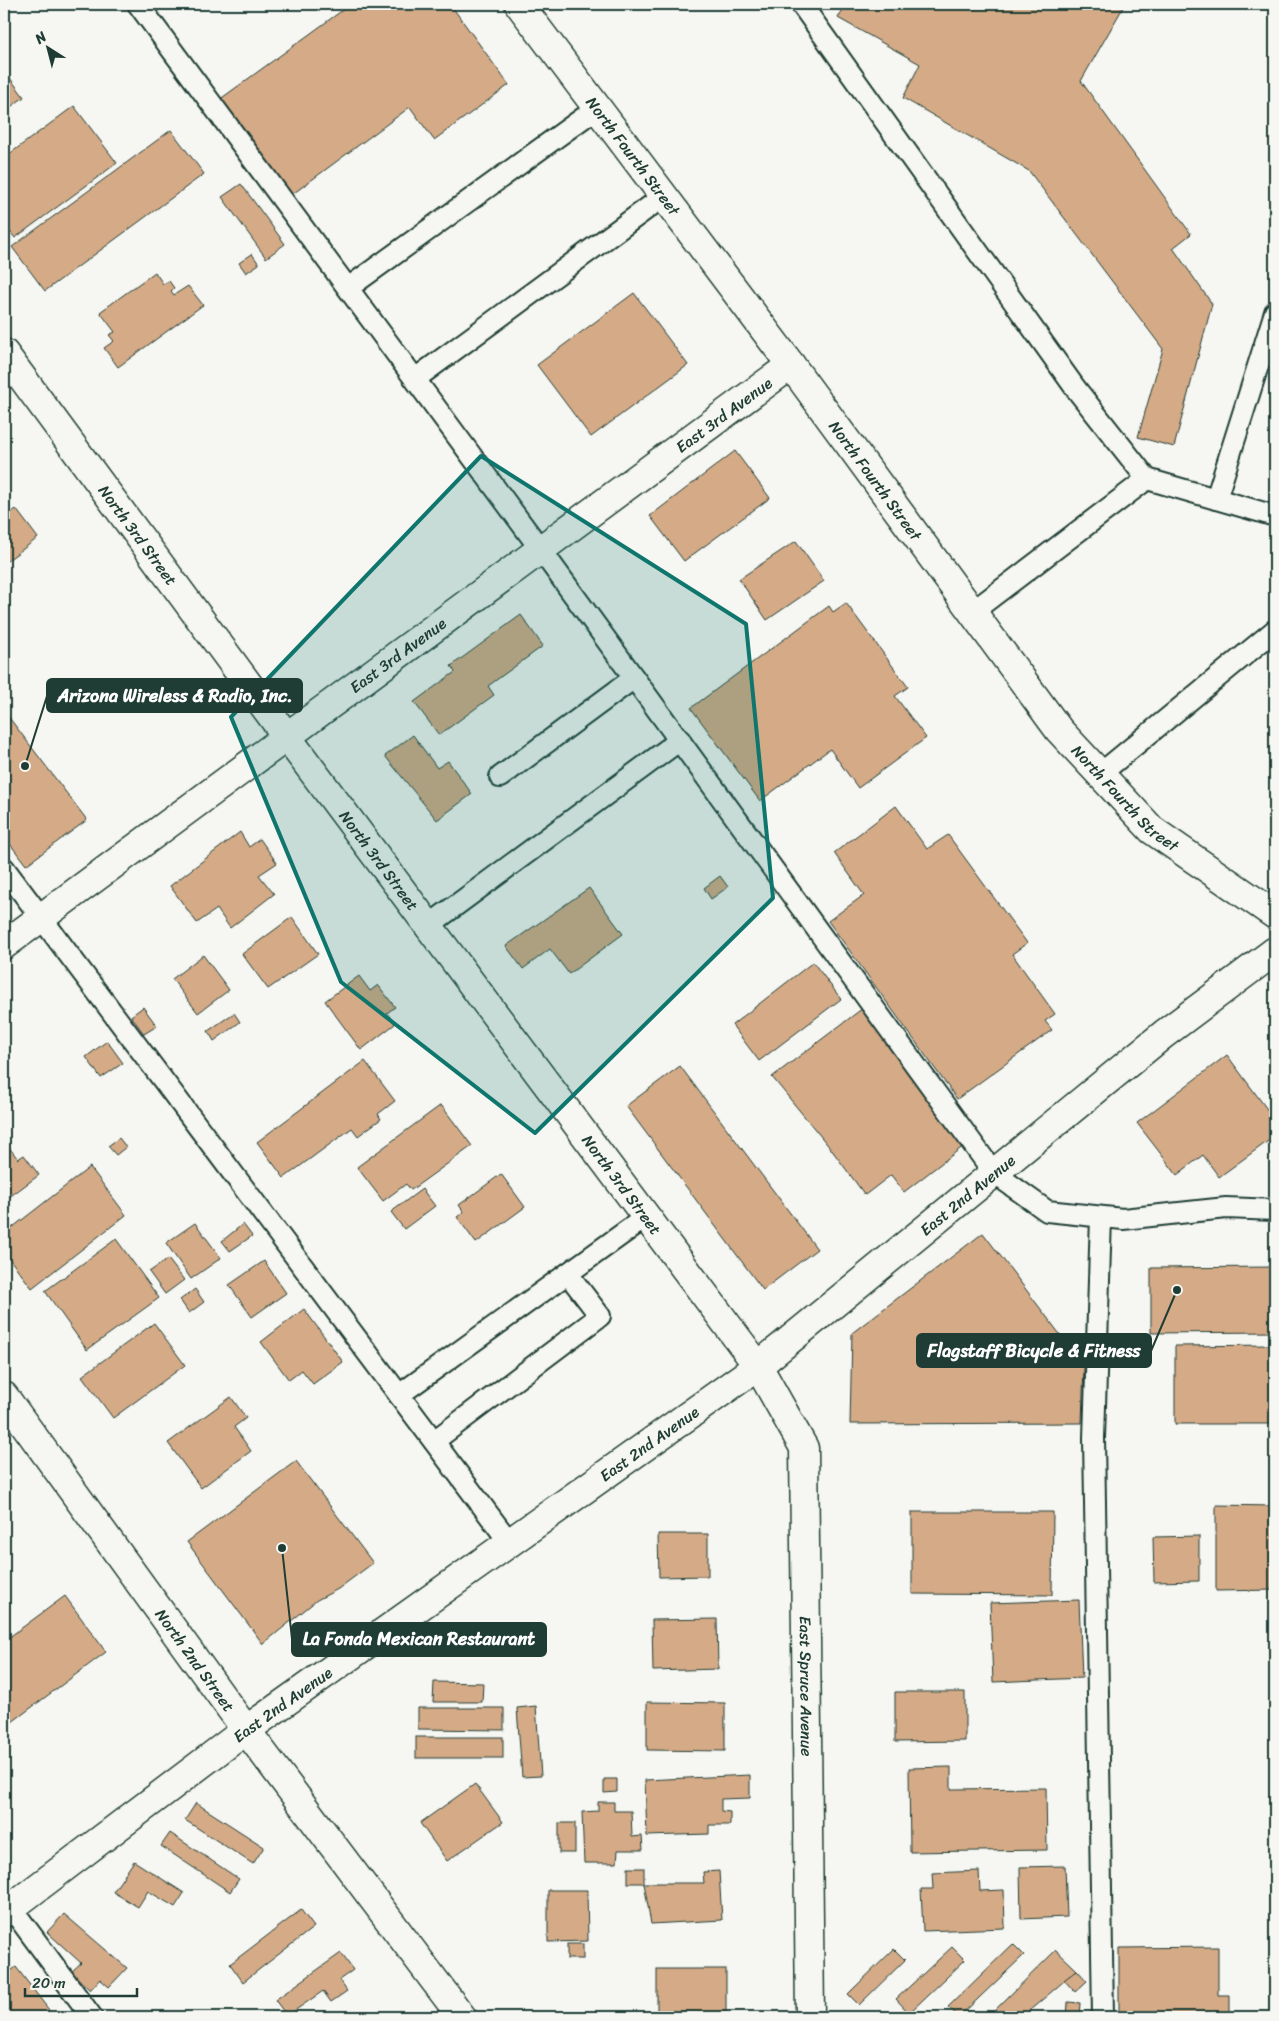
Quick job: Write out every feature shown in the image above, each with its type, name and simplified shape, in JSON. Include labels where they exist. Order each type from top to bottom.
[{"type":"street","name":"North Fourth Street","points":[[519,4],[791,365],[1059,730],[1152,830],[1275,915]]},
{"type":"street","name":"North 3rd Street","points":[[4,353],[287,737],[758,1366]]},
{"type":"street","name":"East 3rd Avenue","points":[[4,945],[791,365]]},
{"type":"street","name":"East 2nd Avenue","points":[[6,1906],[246,1730],[758,1366],[1164,1034],[1275,951]]},
{"type":"street","name":"East Spruce Avenue","points":[[758,1366],[804,1448],[810,2017]]},
{"type":"street","name":"North 2nd Street","points":[[4,1396],[246,1730],[462,2017]]},
{"type":"lane","points":[[138,4],[541,550],[994,1173],[1047,1211],[1123,1219],[1226,1208],[1275,1210]]},
{"type":"lane","points":[[802,4],[1076,389],[1147,479],[1275,516]]},
{"type":"lane","points":[[348,288],[598,108]]},
{"type":"lane","points":[[415,379],[664,196]]},
{"type":"lane","points":[[1216,499],[1275,312]]},
{"type":"lane","points":[[972,612],[1147,479]]},
{"type":"lane","points":[[1100,774],[1275,630]]},
{"type":"lane","points":[[500,777],[634,678]]},
{"type":"lane","points":[[428,926],[680,740]]},
{"type":"lane","points":[[4,868],[510,1543]]},
{"type":"lane","points":[[399,1395],[646,1217]]},
{"type":"lane","points":[[1101,1217],[1102,1239],[1094,1438],[1104,2017]]},
{"type":"lane","points":[[434,1441],[600,1316],[568,1274]]},
{"type":"lane","points":[[6,1906],[92,2017]]},
{"type":"highlighted area","points":[[481,456],[746,624],[773,898],[535,1133],[341,982],[231,717]]},
{"type":"building","points":[[351,4],[450,4],[509,85],[434,140],[410,107],[290,196],[219,100]]},
{"type":"building","points":[[846,4],[1125,4],[1081,81],[1191,234],[1173,248],[1212,304],[1174,447],[1138,437],[1163,349],[1029,171],[903,98],[920,64],[838,18]]},
{"type":"building","points":[[4,70],[24,97],[4,112]]},
{"type":"building","points":[[74,106],[117,163],[15,238],[4,224],[4,158]]},
{"type":"building","points":[[171,130],[204,174],[45,291],[12,247]]},
{"type":"building","points":[[241,184],[285,244],[266,258],[222,197]]},
{"type":"building","points":[[252,254],[259,264],[246,273],[239,263]]},
{"type":"building","points":[[155,272],[163,284],[169,281],[174,288],[171,291],[174,295],[188,286],[203,305],[118,367],[104,348],[114,341],[109,335],[115,332],[100,312]]},
{"type":"building","points":[[634,293],[688,365],[591,437],[537,365]]},
{"type":"building","points":[[735,451],[770,498],[684,561],[650,516]]},
{"type":"building","points":[[16,509],[38,538],[4,563],[4,527],[8,524],[4,518]]},
{"type":"building","points":[[796,541],[824,581],[767,620],[739,579]]},
{"type":"building","points":[[846,603],[908,687],[895,696],[926,738],[858,788],[830,749],[760,801],[691,708],[829,606],[833,612]]},
{"type":"building","points":[[521,615],[543,646],[488,686],[494,695],[439,735],[414,702],[455,672],[451,666]]},
{"type":"building","points":[[4,711],[87,820],[26,865],[4,836]]},
{"type":"building","points":[[413,735],[437,768],[448,761],[472,794],[437,820],[385,756]]},
{"type":"building","points":[[896,806],[927,849],[948,835],[1027,943],[1012,954],[1055,1014],[1045,1021],[1052,1030],[957,1099],[828,921],[864,895],[834,853]]},
{"type":"building","points":[[240,832],[249,847],[260,839],[277,863],[259,875],[274,894],[230,928],[217,909],[197,923],[170,886]]},
{"type":"building","points":[[720,876],[728,887],[711,899],[704,888]]},
{"type":"building","points":[[589,888],[623,934],[569,974],[550,949],[523,969],[506,946]]},
{"type":"building","points":[[292,917],[318,954],[268,989],[242,954]]},
{"type":"building","points":[[203,955],[229,990],[198,1013],[172,979]]},
{"type":"building","points":[[813,962],[841,999],[759,1061],[732,1025]]},
{"type":"building","points":[[359,976],[370,991],[378,985],[395,1007],[387,1013],[395,1024],[361,1050],[325,1001]]},
{"type":"building","points":[[143,1007],[157,1026],[144,1034],[131,1016]]},
{"type":"building","points":[[863,1008],[965,1145],[904,1192],[891,1175],[865,1195],[831,1149],[772,1077]]},
{"type":"building","points":[[234,1013],[240,1022],[214,1041],[208,1031]]},
{"type":"building","points":[[107,1041],[123,1063],[101,1078],[86,1057]]},
{"type":"building","points":[[1227,1055],[1275,1120],[1275,1136],[1219,1177],[1203,1155],[1177,1175],[1137,1123]]},
{"type":"building","points":[[365,1061],[395,1101],[378,1114],[381,1119],[358,1136],[352,1128],[284,1178],[257,1142]]},
{"type":"building","points":[[4,1063],[9,1070],[4,1073]]},
{"type":"building","points":[[680,1066],[817,1249],[763,1290],[626,1106]]},
{"type":"building","points":[[441,1105],[472,1146],[411,1190],[406,1184],[383,1201],[357,1167]]},
{"type":"building","points":[[119,1138],[126,1147],[116,1155],[108,1146]]},
{"type":"building","points":[[4,1141],[18,1159],[24,1155],[39,1175],[4,1201]]},
{"type":"building","points":[[90,1167],[126,1215],[32,1288],[4,1252],[4,1234]]},
{"type":"building","points":[[501,1174],[525,1207],[476,1243],[457,1217],[464,1212],[459,1205]]},
{"type":"building","points":[[422,1189],[435,1206],[404,1229],[391,1212]]},
{"type":"building","points":[[195,1223],[221,1258],[191,1279],[166,1243]]},
{"type":"building","points":[[243,1224],[252,1236],[230,1251],[222,1241]]},
{"type":"building","points":[[983,1233],[1084,1366],[1082,1423],[850,1424],[852,1333]]},
{"type":"building","points":[[116,1239],[159,1298],[87,1350],[45,1291]]},
{"type":"building","points":[[168,1259],[184,1280],[165,1294],[149,1272]]},
{"type":"building","points":[[264,1261],[286,1293],[252,1317],[229,1285]]},
{"type":"building","points":[[1275,1267],[1275,1332],[1151,1333],[1151,1268]]},
{"type":"building","points":[[195,1289],[204,1302],[189,1313],[180,1300]]},
{"type":"building","points":[[304,1309],[343,1362],[313,1384],[302,1370],[289,1380],[261,1342]]},
{"type":"building","points":[[154,1323],[185,1365],[113,1418],[82,1376]]},
{"type":"building","points":[[1275,1345],[1275,1424],[1175,1424],[1175,1346]]},
{"type":"building","points":[[231,1397],[246,1418],[234,1427],[251,1451],[201,1488],[168,1443]]},
{"type":"building","points":[[296,1461],[373,1563],[338,1589],[317,1600],[263,1644],[187,1542]]},
{"type":"building","points":[[1273,1476],[1275,1476],[1275,1496],[1274,1496]]},
{"type":"building","points":[[1216,1505],[1275,1506],[1275,1590],[1216,1591]]},
{"type":"building","points":[[912,1512],[1053,1512],[1052,1595],[912,1594]]},
{"type":"building","points":[[658,1534],[708,1534],[708,1576],[659,1577]]},
{"type":"building","points":[[1199,1536],[1199,1581],[1154,1582],[1153,1537]]},
{"type":"building","points":[[65,1596],[106,1652],[4,1728],[4,1641]]},
{"type":"building","points":[[1079,1600],[1082,1678],[993,1682],[990,1603]]},
{"type":"building","points":[[717,1619],[718,1669],[653,1671],[652,1620]]},
{"type":"building","points":[[434,1682],[483,1683],[482,1702],[433,1702]]},
{"type":"building","points":[[895,1692],[965,1692],[965,1741],[895,1742]]},
{"type":"building","points":[[647,1702],[725,1703],[725,1751],[647,1750]]},
{"type":"building","points":[[536,1706],[541,1776],[522,1777],[517,1708]]},
{"type":"building","points":[[418,1708],[504,1708],[504,1730],[418,1729]]},
{"type":"building","points":[[416,1737],[503,1737],[503,1758],[416,1758]]},
{"type":"building","points":[[951,1767],[951,1789],[1046,1788],[1047,1850],[910,1852],[909,1768]]},
{"type":"building","points":[[750,1775],[750,1798],[721,1799],[721,1811],[730,1812],[730,1825],[709,1825],[709,1834],[647,1836],[645,1780]]},
{"type":"building","points":[[604,1779],[617,1779],[617,1792],[604,1793]]},
{"type":"building","points":[[475,1784],[503,1822],[447,1861],[420,1823]]},
{"type":"building","points":[[598,1802],[614,1802],[614,1811],[631,1811],[632,1837],[642,1836],[643,1850],[618,1850],[617,1863],[584,1863],[582,1812],[598,1811]]},
{"type":"building","points":[[196,1803],[264,1847],[253,1864],[185,1820]]},
{"type":"building","points":[[559,1823],[575,1823],[575,1853],[559,1853]]},
{"type":"building","points":[[170,1833],[239,1879],[230,1892],[161,1846]]},
{"type":"building","points":[[134,1861],[184,1893],[175,1907],[148,1891],[138,1907],[113,1892]]},
{"type":"building","points":[[1065,1866],[1067,1917],[1021,1919],[1020,1867]]},
{"type":"building","points":[[628,1868],[644,1868],[644,1883],[628,1883]]},
{"type":"building","points":[[719,1871],[722,1920],[651,1924],[644,1883],[704,1883],[703,1872]]},
{"type":"building","points":[[979,1871],[980,1891],[1004,1890],[1005,1928],[923,1931],[921,1889],[933,1889],[932,1873]]},
{"type":"building","points":[[548,1890],[587,1890],[588,1941],[548,1942]]},
{"type":"building","points":[[301,1910],[314,1927],[243,1982],[230,1964]]},
{"type":"building","points":[[64,1914],[127,1968],[109,1987],[100,1979],[90,1990],[71,1972],[81,1963],[47,1932]]},
{"type":"building","points":[[567,1944],[583,1944],[583,1959],[567,1959]]},
{"type":"building","points":[[1013,1944],[1024,1955],[959,2017],[948,2007]]},
{"type":"building","points":[[952,1947],[965,1960],[909,2013],[896,1999]]},
{"type":"building","points":[[1218,1947],[1218,1995],[1230,1995],[1230,2017],[1119,2017],[1119,1948]]},
{"type":"building","points":[[894,1949],[905,1960],[859,2005],[848,1994]]},
{"type":"building","points":[[1056,1950],[1077,1970],[1022,2017],[1003,2017],[995,2010]]},
{"type":"building","points":[[341,1953],[353,1970],[339,1980],[347,1991],[331,2002],[323,1991],[287,2016],[275,2000]]},
{"type":"building","points":[[16,1967],[49,2010],[40,2017],[4,2017],[4,1976]]},
{"type":"building","points":[[657,1969],[726,1969],[726,2016],[657,2016]]},
{"type":"building","points":[[1077,1970],[1087,1981],[1075,1992],[1064,1980]]},
{"type":"building","points":[[1068,2002],[1080,2003],[1079,2017],[1067,2017]]},
{"type":"place","name":"Arizona Wireless & Radio, Inc.","points":[[25,766]]},
{"type":"place","name":"Flagstaff Bicycle & Fitness","points":[[1177,1290]]},
{"type":"place","name":"La Fonda Mexican Restaurant","points":[[282,1548]]}]
